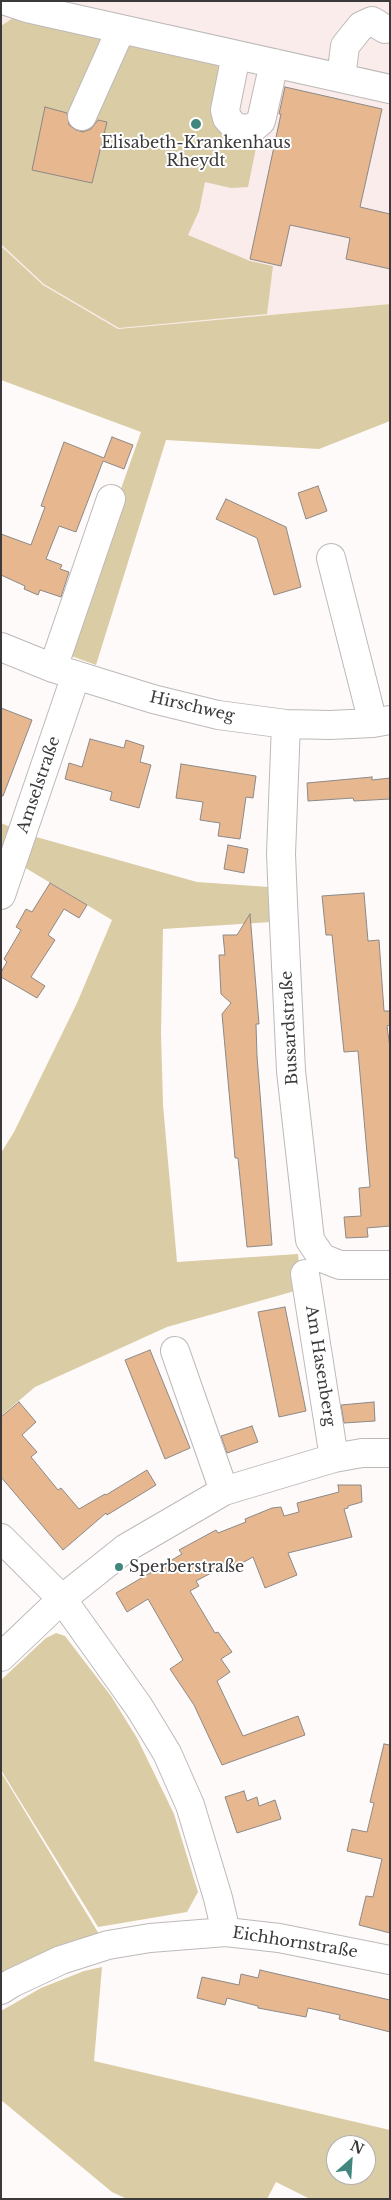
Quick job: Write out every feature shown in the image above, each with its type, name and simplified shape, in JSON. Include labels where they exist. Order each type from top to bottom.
[{"type":"street","points":[[6,3],[390,89]]},
{"type":"street","points":[[341,78],[346,46],[361,26],[372,22],[385,29]]},
{"type":"street","points":[[82,116],[121,29]]},
{"type":"street","points":[[236,55],[225,110],[227,118],[235,126],[245,129],[254,127],[261,121],[274,63]]},
{"type":"street","name":"Amselstraße","points":[[1,895],[65,671],[111,499]]},
{"type":"street","points":[[331,558],[381,722]]},
{"type":"street","name":"Hirschweg","points":[[1,647],[65,671],[153,699],[218,715],[286,724],[330,725],[381,722]]},
{"type":"street","name":"Bussardstraße","points":[[286,724],[282,854],[283,902],[291,1071],[310,1240],[322,1258],[340,1265],[390,1264]]},
{"type":"street","name":"Am Hasenberg","points":[[305,1274],[334,1458]]},
{"type":"street","points":[[175,1351],[224,1491]]},
{"type":"street","points":[[1,1657],[62,1599],[126,1548],[224,1491],[334,1458],[362,1453],[390,1453]]},
{"type":"street","points":[[1,1538],[62,1599],[139,1707],[167,1753],[190,1805],[218,1898],[226,1932]]},
{"type":"street","name":"Eichhornstraße","points":[[1,1990],[61,1960],[108,1945],[150,1938],[226,1932],[279,1938],[390,1960]]},
{"type":"shaded area","name":"Elisabeth-Krankenhaus Rheydt","points":[[1,1],[390,1],[390,304],[118,329],[43,285],[1,246]]},
{"type":"shaded area","points":[[16,16],[224,62],[214,109],[259,133],[248,187],[231,188],[205,182],[199,211],[188,235],[250,261],[273,266],[267,314],[119,328],[44,284],[1,244],[1,26]]},
{"type":"shaded area","points":[[1,246],[43,285],[118,329],[390,304],[390,421],[319,449],[166,440],[96,665],[63,653],[141,432],[1,380]]},
{"type":"shaded area","points":[[1,823],[29,835],[197,882],[269,887],[271,922],[163,929],[161,1033],[163,1105],[177,1262],[298,1254],[302,1289],[167,1327],[35,1387],[1,1416],[1,1153],[14,1132],[77,1003],[112,920],[4,855],[1,860]]},
{"type":"shaded area","points":[[56,1633],[65,1636],[111,1696],[137,1738],[174,1814],[198,1892],[187,1912],[98,1927],[1,1770],[1,1680],[46,1638]]},
{"type":"shaded area","points":[[1,1772],[99,1934],[1,1974]]},
{"type":"shaded area","points":[[102,1967],[94,2061],[390,2130],[390,2199],[310,2199],[276,2182],[267,2199],[127,2199],[112,2192],[1,2100],[1,2011],[41,1988],[84,1971]]},
{"type":"building","points":[[285,87],[382,109],[360,207],[390,214],[390,269],[346,259],[350,238],[290,225],[281,266],[250,259]]},
{"type":"building","points":[[45,107],[67,113],[69,125],[83,132],[91,129],[98,120],[107,122],[92,183],[32,170]]},
{"type":"building","points":[[112,437],[133,445],[124,469],[103,461],[76,532],[59,526],[46,559],[62,565],[60,569],[69,572],[61,597],[40,590],[38,595],[24,589],[25,586],[1,575],[1,534],[31,545],[45,507],[41,506],[64,442],[104,458]]},
{"type":"building","points":[[318,486],[327,511],[306,519],[298,493]]},
{"type":"building","points":[[226,499],[286,527],[301,587],[274,595],[257,538],[216,519]]},
{"type":"building","points":[[1,708],[32,720],[3,796],[1,796]]},
{"type":"building","points":[[90,739],[124,748],[126,740],[144,746],[140,762],[151,765],[139,808],[110,800],[112,792],[65,779],[69,763],[82,767]]},
{"type":"building","points":[[181,764],[256,776],[253,798],[246,797],[240,839],[218,836],[220,823],[200,820],[203,802],[176,798]]},
{"type":"building","points":[[372,777],[372,780],[390,778],[390,799],[354,801],[353,798],[308,801],[307,783]]},
{"type":"building","points":[[228,845],[248,849],[244,873],[224,869]]},
{"type":"building","points":[[50,883],[87,905],[79,918],[64,909],[48,935],[55,940],[31,977],[45,986],[37,998],[1,977],[1,972],[7,962],[4,959],[21,930],[16,927],[26,909],[32,912]]},
{"type":"building","points":[[364,893],[368,941],[379,940],[384,1011],[390,1011],[390,1025],[387,1026],[390,1048],[390,1226],[367,1228],[368,1237],[346,1238],[344,1217],[361,1216],[359,1188],[370,1187],[358,1051],[344,1052],[332,935],[326,935],[322,896]]},
{"type":"building","points":[[250,914],[259,1024],[256,1024],[257,1056],[272,1245],[247,1247],[238,1158],[235,1158],[222,1014],[231,1003],[221,994],[219,955],[225,955],[223,935],[237,935]]},
{"type":"building","points":[[285,1307],[306,1411],[279,1417],[258,1312]]},
{"type":"building","points":[[150,1350],[190,1448],[165,1459],[125,1360]]},
{"type":"building","points":[[19,1402],[36,1422],[22,1435],[37,1452],[31,1457],[58,1490],[61,1488],[79,1509],[147,1470],[156,1485],[107,1515],[106,1513],[63,1550],[1,1477],[1,1417]]},
{"type":"building","points":[[374,1402],[375,1421],[344,1423],[341,1405]]},
{"type":"building","points":[[252,1426],[258,1442],[227,1453],[221,1436]]},
{"type":"building","points":[[338,1485],[361,1485],[362,1502],[344,1509],[352,1537],[288,1553],[297,1575],[265,1588],[253,1557],[235,1567],[232,1562],[196,1581],[199,1586],[190,1591],[215,1633],[218,1632],[232,1652],[221,1659],[230,1672],[217,1681],[243,1736],[298,1716],[305,1735],[222,1765],[194,1705],[170,1669],[183,1660],[148,1599],[127,1612],[116,1593],[182,1554],[179,1550],[216,1530],[218,1533],[246,1522],[245,1519],[272,1508],[281,1507],[284,1516],[299,1512],[297,1503],[339,1492]]},
{"type":"building","points":[[384,1744],[390,1745],[390,1933],[359,1925],[366,1896],[373,1897],[382,1859],[347,1851],[352,1829],[367,1832],[374,1803],[370,1802]]},
{"type":"building","points":[[244,1791],[247,1801],[257,1797],[259,1806],[275,1800],[281,1819],[237,1833],[225,1797]]},
{"type":"building","points":[[260,1970],[390,2000],[390,2032],[339,2019],[340,2015],[308,2008],[306,2017],[258,2008],[258,2006],[227,1998],[225,2005],[197,1998],[202,1977],[239,1985],[241,1974],[258,1978]]},
{"type":"place","name":"Elisabeth-Krankenhaus Rheydt","points":[[196,124]]},
{"type":"place","name":"Sperberstraße","points":[[119,1567]]}]
